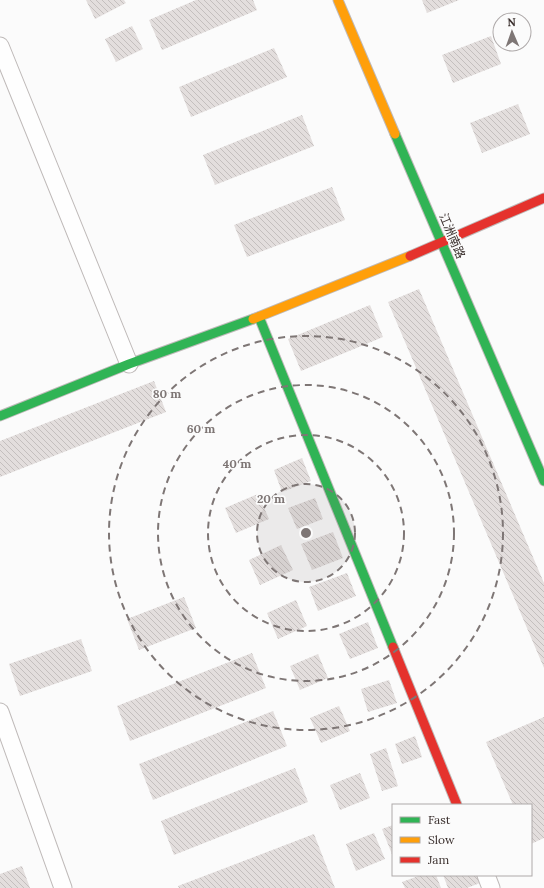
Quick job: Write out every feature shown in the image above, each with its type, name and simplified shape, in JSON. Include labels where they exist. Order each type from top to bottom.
[{"type":"street","name":"江洲南路","points":[[338,0],[544,481]]},
{"type":"street","points":[[0,46],[129,364]]},
{"type":"street","points":[[0,416],[129,364],[259,316],[442,243],[544,198]]},
{"type":"street","points":[[259,316],[457,804]]},
{"type":"street","points":[[0,712],[63,888]]},
{"type":"street","points":[[486,876],[491,888]]},
{"type":"building","points":[[86,0],[124,0],[126,3],[95,19]]},
{"type":"building","points":[[196,0],[253,0],[257,10],[162,50],[149,20]]},
{"type":"building","points":[[422,0],[459,0],[427,13]]},
{"type":"building","points":[[132,26],[143,49],[116,62],[105,39]]},
{"type":"building","points":[[491,36],[492,52],[497,52],[501,64],[453,83],[442,55]]},
{"type":"building","points":[[274,48],[287,77],[191,117],[179,87]]},
{"type":"building","points":[[518,104],[530,134],[482,153],[470,123]]},
{"type":"building","points":[[302,115],[314,146],[215,185],[203,155]]},
{"type":"building","points":[[332,187],[345,220],[247,257],[234,225]]},
{"type":"building","points":[[419,289],[544,583],[544,668],[388,302]]},
{"type":"building","points":[[370,305],[383,337],[301,371],[288,339]]},
{"type":"building","points":[[154,381],[166,412],[0,477],[0,441]]},
{"type":"building","points":[[302,458],[311,481],[282,492],[274,470]]},
{"type":"building","points":[[258,494],[269,519],[236,533],[225,508]]},
{"type":"building","points":[[315,498],[323,519],[297,529],[288,508]]},
{"type":"building","points":[[333,532],[343,558],[312,570],[301,544]]},
{"type":"building","points":[[281,545],[293,570],[260,585],[249,560]]},
{"type":"building","points":[[347,573],[356,596],[318,611],[309,587]]},
{"type":"building","points":[[184,597],[196,628],[139,650],[127,619]]},
{"type":"building","points":[[296,600],[307,626],[278,639],[267,613]]},
{"type":"building","points":[[368,622],[378,648],[350,659],[339,634]]},
{"type":"building","points":[[81,639],[92,671],[20,696],[9,664]]},
{"type":"building","points":[[252,653],[266,688],[130,741],[117,706]]},
{"type":"building","points":[[318,654],[328,678],[300,690],[290,666]]},
{"type":"building","points":[[389,680],[397,703],[368,712],[361,689]]},
{"type":"building","points":[[339,706],[350,731],[321,743],[310,718]]},
{"type":"building","points":[[273,711],[287,746],[153,800],[139,764]]},
{"type":"building","points":[[544,717],[544,838],[532,844],[532,804],[513,804],[486,742]]},
{"type":"building","points":[[415,736],[422,757],[402,764],[395,744]]},
{"type":"building","points":[[386,748],[398,786],[382,791],[370,754]]},
{"type":"building","points":[[295,768],[308,802],[174,855],[161,821]]},
{"type":"building","points":[[360,773],[370,798],[340,810],[330,785]]},
{"type":"building","points":[[392,825],[392,854],[382,829]]},
{"type":"building","points":[[374,833],[385,859],[356,871],[346,844]]},
{"type":"building","points":[[314,834],[335,888],[179,888],[178,886]]},
{"type":"building","points":[[22,866],[30,888],[0,888],[0,874]]},
{"type":"building","points":[[418,876],[436,876],[441,888],[405,888],[402,882]]},
{"type":"building","points":[[443,876],[477,876],[480,883],[467,888],[448,888]]},
{"type":"traffic: fast","points":[[395,134],[544,481]]},
{"type":"traffic: fast","points":[[259,317],[393,647]]},
{"type":"traffic: fast","points":[[0,416],[129,364],[253,319]]},
{"type":"traffic: slow","points":[[338,0],[395,134]]},
{"type":"traffic: slow","points":[[253,319],[410,256]]},
{"type":"traffic: jam","points":[[410,256],[544,198]]},
{"type":"traffic: jam","points":[[393,647],[457,804]]}]
